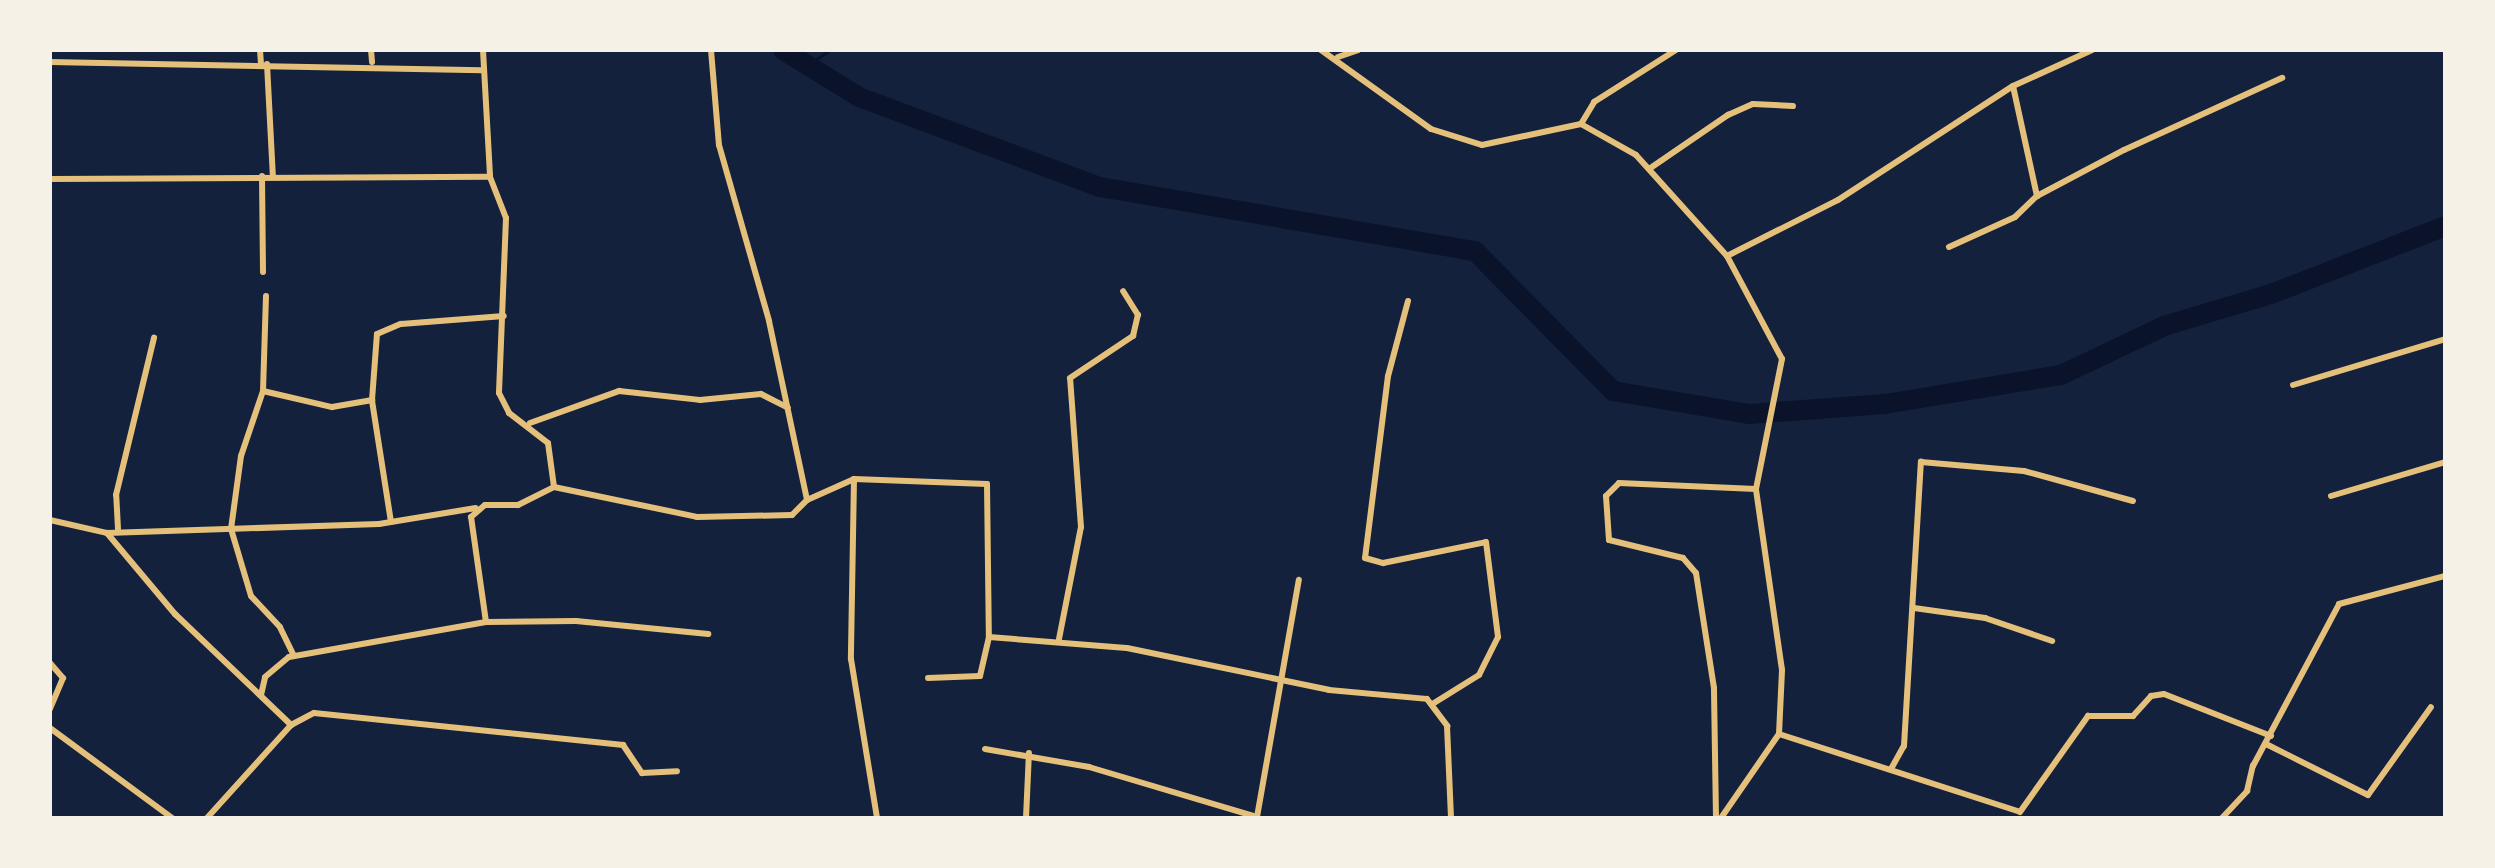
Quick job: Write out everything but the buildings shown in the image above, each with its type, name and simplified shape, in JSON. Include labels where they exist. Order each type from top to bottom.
[{"type":"street","points":[[260,50],[264,64],[273,177]]},
{"type":"street","points":[[371,50],[372,62]]},
{"type":"street","points":[[483,50],[490,177],[506,218],[499,393],[509,413],[530,423],[548,443],[554,487]]},
{"type":"street","points":[[711,50],[719,145],[790,409],[807,500]]},
{"type":"street","points":[[1321,50],[1338,57],[1431,129],[1482,145],[1581,124],[1649,169],[1727,256],[1781,354],[1771,430],[1756,489],[1782,670],[1779,734],[1718,818]]},
{"type":"street","points":[[1338,57],[1358,50]]},
{"type":"street","points":[[1581,124],[1594,102],[1676,50]]},
{"type":"street","points":[[1727,256],[1850,193],[2013,86],[2092,50]]},
{"type":"street","points":[[50,62],[372,62],[482,70]]},
{"type":"street","points":[[1949,247],[2015,217],[2037,196],[2282,78]]},
{"type":"street","points":[[2013,86],[2037,196]]},
{"type":"street","points":[[1649,169],[1728,115],[1753,104],[1793,106]]},
{"type":"street","points":[[262,176],[263,272]]},
{"type":"street","points":[[50,179],[490,177]]},
{"type":"street","points":[[1059,639],[1081,527],[1070,378],[1133,336],[1138,315],[1123,291]]},
{"type":"street","points":[[266,296],[263,391],[241,456],[231,529],[251,596],[264,604],[294,656]]},
{"type":"street","points":[[989,637],[1059,639],[1434,703],[1479,675],[1498,637],[1486,542],[1383,563],[1365,558],[1388,376],[1408,301]]},
{"type":"street","points":[[391,522],[372,400],[377,334],[401,324],[504,316]]},
{"type":"street","points":[[118,529],[116,495],[154,338]]},
{"type":"street","points":[[2293,385],[2445,339]]},
{"type":"street","points":[[263,391],[332,407],[372,400]]},
{"type":"street","points":[[530,423],[619,391],[700,400],[761,394],[790,409]]},
{"type":"street","points":[[1891,769],[1904,746],[1921,462],[2024,471],[2133,501]]},
{"type":"street","points":[[2331,496],[2445,462]]},
{"type":"street","points":[[854,479],[851,659],[877,818]]},
{"type":"street","points":[[50,520],[107,533],[118,529],[231,529],[391,522],[532,501],[554,487],[697,517],[792,515],[807,500],[854,479],[987,484],[989,637],[979,679],[928,678]]},
{"type":"street","points":[[1718,818],[1715,700],[1696,573],[1683,558],[1609,540],[1606,496],[1619,483],[1756,489]]},
{"type":"street","points":[[476,508],[470,529],[486,622]]},
{"type":"street","points":[[107,533],[175,614],[291,725]]},
{"type":"street","points":[[2222,818],[2247,791],[2266,744],[2339,604],[2445,576]]},
{"type":"street","points":[[985,749],[1029,753],[1258,818],[1299,580]]},
{"type":"street","points":[[1914,608],[1985,618],[2052,641]]},
{"type":"street","points":[[261,695],[265,677],[294,656],[486,622],[582,621],[708,634]]},
{"type":"street","points":[[50,663],[63,678],[50,709]]},
{"type":"street","points":[[1779,734],[1891,769],[2018,815],[2055,771],[2088,716],[2133,716],[2151,696],[2164,694],[2271,736]]},
{"type":"street","points":[[1434,703],[1448,735],[1451,818]]},
{"type":"street","points":[[2266,744],[2368,795],[2431,707]]},
{"type":"street","points":[[207,818],[291,725],[314,713],[623,745],[648,774],[677,771]]},
{"type":"street","points":[[50,728],[172,818]]},
{"type":"street","points":[[1026,818],[1029,753]]},
{"type":"waterway","points":[[783,50],[859,97],[1100,187],[1475,251],[1613,391],[1749,414],[1885,404],[2061,375],[2164,326],[2271,294],[2445,226]]},
{"type":"waterway","points":[[807,65],[830,50]]}]
